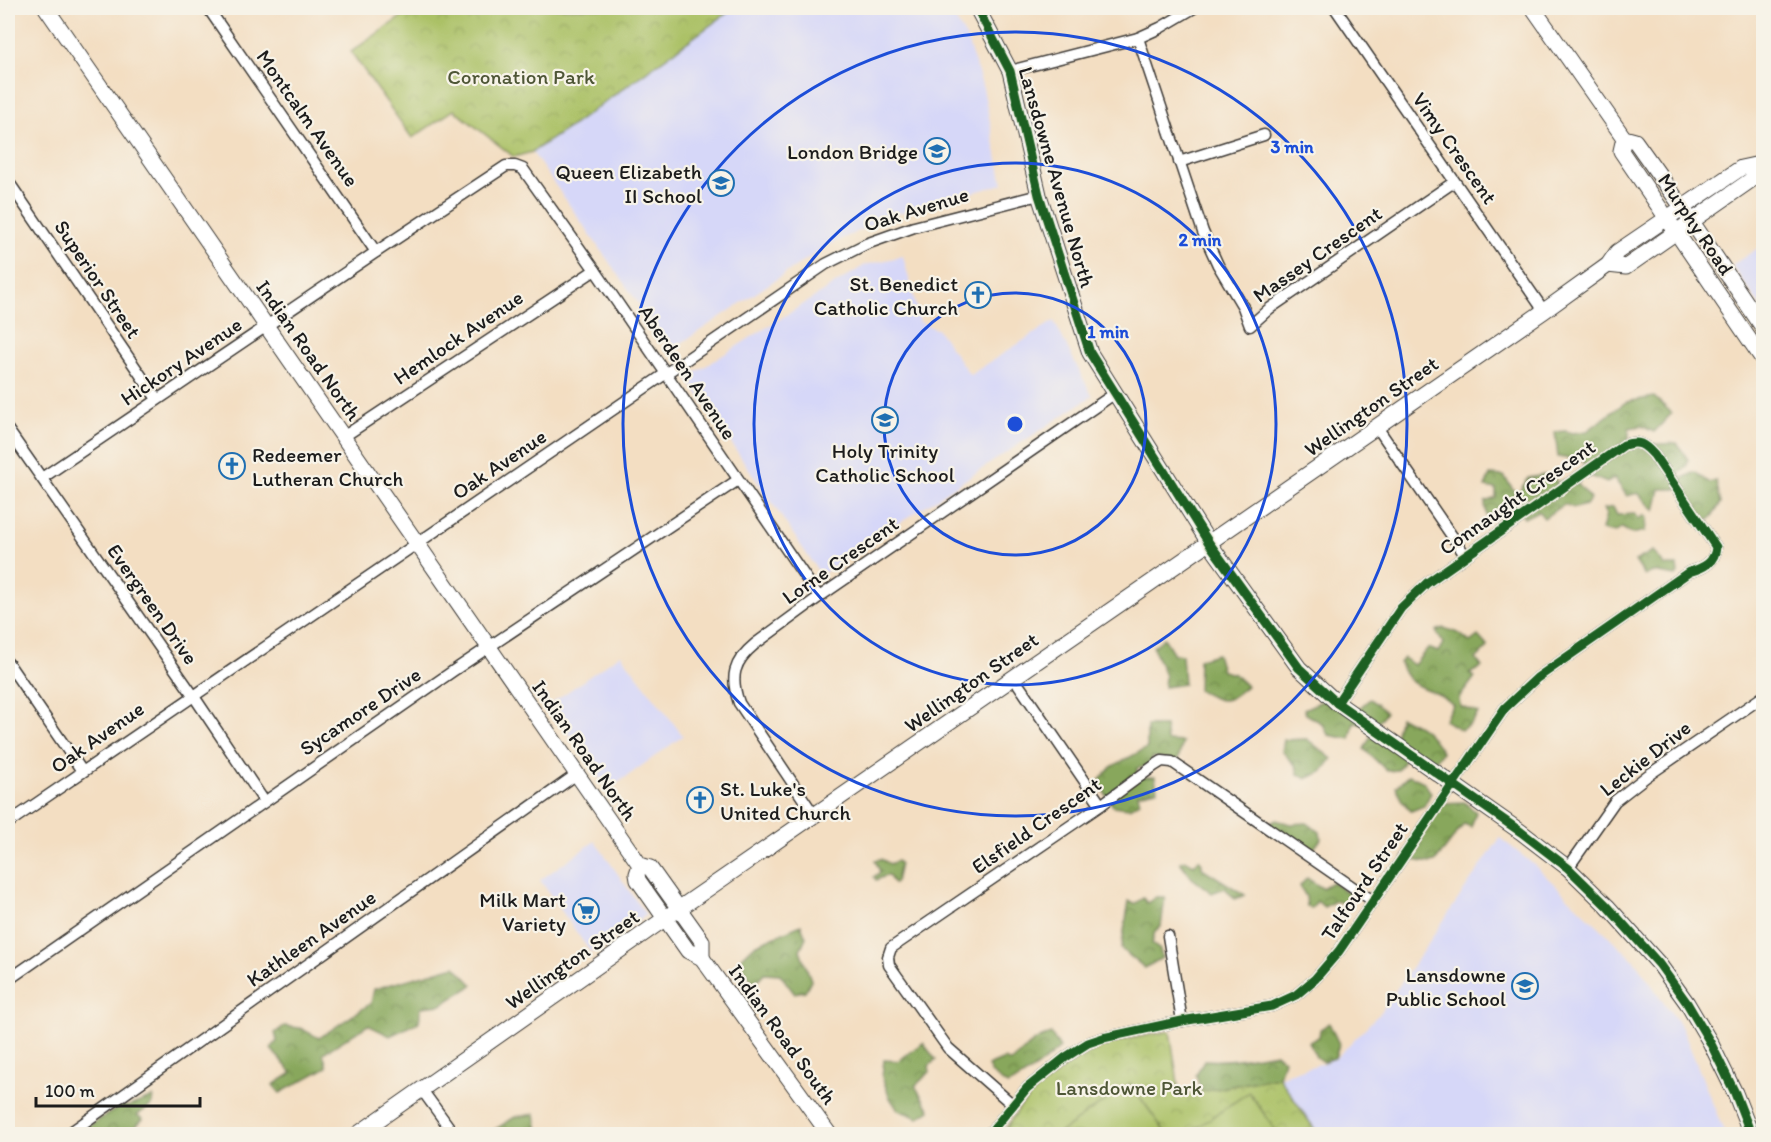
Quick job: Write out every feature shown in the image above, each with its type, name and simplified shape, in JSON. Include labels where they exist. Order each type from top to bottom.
[{"type":"main road","name":"Indian Road North","points":[[46,8],[640,865],[650,867],[680,908]]},
{"type":"main road","name":"Lansdowne Avenue North","points":[[977,8],[1010,71],[1040,195],[1089,353],[1209,543],[1299,668],[1337,703],[1521,832],[1568,868],[1607,906],[1652,956],[1687,1003],[1730,1082],[1751,1134]]},
{"type":"main road","name":"Murphy Road","points":[[1533,8],[1624,138],[1635,141],[1764,329]]},
{"type":"main road","name":"Murphy Road","points":[[1624,138],[1621,151],[1764,361]]},
{"type":"main road","name":"Wellington Street","points":[[358,1134],[814,815],[1377,428],[1608,265],[1617,252],[1682,207],[1741,168],[1764,163]]},
{"type":"main road","name":"Wellington Street","points":[[1608,265],[1626,267],[1751,180],[1764,163]]},
{"type":"main road","name":"Indian Road North","points":[[640,865],[638,880],[665,920]]},
{"type":"main road","name":"Indian Road South","points":[[680,908],[702,941],[702,958]]},
{"type":"main road","name":"Indian Road South","points":[[665,920],[688,951],[702,958],[829,1134]]},
{"type":"street","name":"Montcalm Avenue","points":[[208,8],[376,252]]},
{"type":"street","points":[[1010,71],[1138,38],[1194,8]]},
{"type":"street","name":"Vimy Crescent","points":[[1335,8],[1544,311]]},
{"type":"street","name":"Massey Crescent","points":[[1138,38],[1203,232],[1218,264],[1243,307],[1250,326],[1269,309],[1454,182]]},
{"type":"street","points":[[1179,162],[1264,135]]},
{"type":"street","name":"Hickory Avenue","points":[[42,478],[506,166],[524,169]]},
{"type":"street","name":"Aberdeen Avenue","points":[[524,169],[819,597]]},
{"type":"street","name":"Superior Street","points":[[8,181],[157,399]]},
{"type":"street","name":"Oak Avenue","points":[[8,823],[826,264],[866,244],[914,227],[1040,195]]},
{"type":"street","name":"Hemlock Avenue","points":[[343,437],[595,270]]},
{"type":"street","name":"Lorne Crescent","points":[[814,815],[739,703],[733,686],[734,672],[746,652],[819,597],[1114,394]]},
{"type":"street","points":[[1377,428],[1465,555]]},
{"type":"street","name":"Evergreen Drive","points":[[8,430],[264,801]]},
{"type":"street","name":"Connaught Crescent","points":[[1337,703],[1401,608],[1427,583],[1623,445],[1634,442],[1644,444],[1654,455],[1702,528],[1712,539],[1716,547],[1715,556]]},
{"type":"street","name":"Sycamore Drive","points":[[8,980],[264,801],[738,480]]},
{"type":"street","name":"Talfourd Street","points":[[989,1134],[1027,1088],[1088,1043],[1182,1021],[1272,1006],[1296,995],[1315,979],[1339,951],[1505,708],[1530,684],[1689,572],[1708,564],[1715,556]]},
{"type":"street","points":[[8,663],[82,771]]},
{"type":"street","points":[[1014,678],[1101,805]]},
{"type":"street","name":"Leckie Drive","points":[[1568,868],[1615,801],[1647,776],[1764,696]]},
{"type":"street","name":"Elsfield Crescent","points":[[1013,1105],[948,1048],[889,965],[888,957],[891,948],[1162,761],[1172,762],[1373,901]]},
{"type":"street","name":"Kathleen Avenue","points":[[68,1134],[577,774]]},
{"type":"street","points":[[1168,936],[1182,1021]]},
{"type":"street","points":[[422,1090],[454,1134]]},
{"type":"shaded area","name":"Queen Elizabeth II School","points":[[734,8],[948,8],[966,37],[983,88],[1003,184],[896,214],[826,246],[671,350],[532,152]]},
{"type":"shaded area","points":[[1763,245],[1763,310],[1732,265]]},
{"type":"shaded area","name":"Holy Trinity Catholic School","points":[[903,256],[920,322],[938,330],[970,375],[1054,321],[1092,396],[821,575],[687,378],[865,265]]},
{"type":"shaded area","points":[[621,654],[683,736],[608,790],[549,705]]},
{"type":"shaded area","name":"Lansdowne Public School","points":[[1500,838],[1533,864],[1634,960],[1682,1028],[1725,1134],[1318,1134],[1279,1077],[1335,1059],[1381,1012]]},
{"type":"shaded area","points":[[595,841],[646,915],[591,953],[540,880]]},
{"type":"green space","name":"Coronation Park","points":[[414,8],[734,8],[573,125],[532,152],[514,157],[454,110],[412,138],[351,52]]},
{"type":"green space","points":[[1654,397],[1672,413],[1654,432],[1642,426],[1629,428],[1629,446],[1677,443],[1688,460],[1686,468],[1678,474],[1681,479],[1695,472],[1709,483],[1716,481],[1721,503],[1712,517],[1703,525],[1682,489],[1660,489],[1655,511],[1638,493],[1627,496],[1614,478],[1607,483],[1588,475],[1583,461],[1558,457],[1555,432],[1587,431],[1626,402]]},
{"type":"green space","points":[[1490,475],[1504,476],[1517,495],[1528,478],[1544,475],[1555,477],[1556,483],[1564,480],[1575,481],[1591,499],[1586,505],[1574,508],[1564,504],[1544,518],[1538,511],[1524,518],[1515,504],[1503,516],[1486,515],[1485,502],[1496,498],[1496,489],[1485,487]]},
{"type":"green space","points":[[1613,507],[1617,515],[1635,514],[1639,519],[1644,515],[1647,518],[1645,531],[1632,534],[1622,528],[1615,533],[1602,530],[1606,514],[1604,509]]},
{"type":"green space","points":[[1653,551],[1665,566],[1677,566],[1676,576],[1652,572],[1645,576],[1635,561]]},
{"type":"green space","points":[[1444,628],[1460,634],[1470,642],[1478,636],[1488,647],[1476,659],[1482,667],[1469,674],[1475,677],[1459,698],[1460,706],[1478,713],[1471,724],[1461,730],[1444,720],[1453,705],[1438,694],[1416,685],[1404,673],[1400,663],[1404,658],[1414,665],[1428,648],[1438,652],[1443,643],[1436,631]]},
{"type":"green space","points":[[1164,638],[1174,654],[1182,655],[1184,684],[1164,687],[1165,676],[1153,647]]},
{"type":"green space","points":[[1217,654],[1222,671],[1234,674],[1247,686],[1229,699],[1219,700],[1198,690],[1199,659]]},
{"type":"green space","points":[[1370,699],[1386,712],[1376,725],[1354,722],[1350,739],[1328,735],[1323,724],[1306,714],[1304,709],[1324,700],[1351,715]]},
{"type":"green space","points":[[1400,717],[1420,726],[1433,739],[1442,752],[1434,762],[1411,749],[1398,770],[1387,771],[1364,749],[1371,736],[1388,748],[1395,736]]},
{"type":"green space","points":[[1147,726],[1165,726],[1167,741],[1183,742],[1177,763],[1152,757],[1151,764],[1137,768],[1137,777],[1155,777],[1157,790],[1138,794],[1140,802],[1129,808],[1113,806],[1098,782],[1111,767],[1147,748]]},
{"type":"green space","points":[[1307,739],[1332,759],[1322,772],[1306,779],[1298,774],[1296,766],[1282,751],[1284,740]]},
{"type":"green space","points":[[1409,775],[1424,782],[1431,793],[1424,806],[1411,811],[1402,801],[1396,787]]},
{"type":"green space","points":[[1464,802],[1476,812],[1471,827],[1464,824],[1435,862],[1403,858],[1440,803]]},
{"type":"green space","points":[[1276,820],[1291,824],[1307,823],[1320,832],[1321,839],[1309,855],[1267,825]]},
{"type":"green space","points":[[881,859],[890,864],[897,861],[900,864],[894,884],[888,875],[876,880],[874,877],[880,872],[875,860]]},
{"type":"green space","points":[[1199,859],[1202,868],[1245,895],[1235,899],[1225,888],[1212,893],[1192,878],[1180,862],[1185,860],[1194,865]]},
{"type":"green space","points":[[1307,878],[1322,888],[1332,882],[1351,895],[1347,904],[1335,901],[1324,907],[1317,901],[1312,908],[1307,907],[1306,897],[1300,886]]},
{"type":"green space","points":[[1156,897],[1165,897],[1161,927],[1155,931],[1152,944],[1160,950],[1162,958],[1145,968],[1121,949],[1129,901],[1134,904],[1143,898],[1147,903]]},
{"type":"green space","points":[[801,925],[806,937],[800,950],[811,980],[805,991],[794,993],[780,974],[764,973],[754,984],[738,961],[755,945]]},
{"type":"green space","points":[[455,966],[473,985],[441,1005],[421,1007],[419,1022],[390,1036],[368,1025],[323,1053],[327,1067],[280,1093],[273,1085],[292,1073],[271,1049],[277,1041],[275,1033],[284,1026],[300,1028],[319,1038],[371,1003],[374,989]]},
{"type":"green space","points":[[1329,1023],[1339,1044],[1335,1058],[1323,1062],[1316,1057],[1309,1042],[1319,1037],[1320,1030]]},
{"type":"green space","name":"Lansdowne Park","points":[[1170,1031],[1180,1096],[1279,1077],[1318,1134],[1002,1134],[1020,1107],[1035,1091],[1074,1060],[1114,1042]]},
{"type":"green space","points":[[1051,1034],[1060,1048],[1028,1073],[1007,1085],[991,1073],[988,1066],[1004,1059],[1011,1062],[1034,1041]]},
{"type":"green space","points":[[923,1043],[936,1060],[929,1066],[930,1072],[915,1086],[930,1110],[918,1118],[898,1110],[890,1098],[882,1077],[884,1060],[898,1061]]},
{"type":"green space","points":[[1276,1053],[1284,1060],[1279,1077],[1201,1092],[1196,1075],[1204,1060],[1231,1060]]},
{"type":"green space","points":[[1130,1083],[1165,1132],[1161,1134],[1058,1134]]},
{"type":"green space","points":[[1249,1092],[1278,1134],[1188,1134]]},
{"type":"green space","points":[[153,1097],[152,1105],[137,1115],[143,1119],[128,1134],[75,1134],[123,1105],[127,1107]]},
{"type":"green space","points":[[535,1114],[538,1131],[533,1134],[493,1134],[494,1130],[515,1117]]},
{"type":"cycle path","points":[[977,8],[1010,71],[1039,195],[1090,353],[1209,543],[1299,668],[1337,703],[1521,832],[1568,868],[1607,906],[1659,964],[1687,1003],[1710,1042],[1735,1093],[1751,1134]]},
{"type":"cycle path","points":[[989,1134],[1027,1088],[1088,1043],[1182,1021],[1272,1006],[1296,995],[1315,979],[1339,951],[1505,708],[1537,678],[1689,572],[1708,564],[1716,547],[1654,455],[1641,444],[1624,445],[1427,583],[1401,608],[1337,703]]},
{"type":"place","name":"London Bridge","points":[[937,151]]},
{"type":"place","name":"Queen Elizabeth II School","points":[[721,183]]},
{"type":"place","name":"St. Benedict Catholic Church","points":[[978,295]]},
{"type":"place","name":"Holy Trinity Catholic School","points":[[885,420]]},
{"type":"place","name":"Redeemer Lutheran Church","points":[[232,466]]},
{"type":"place","name":"St. Luke's United Church","points":[[700,800]]},
{"type":"place","name":"Milk Mart Variety","points":[[586,911]]},
{"type":"place","name":"Lansdowne Public School","points":[[1525,986]]}]
